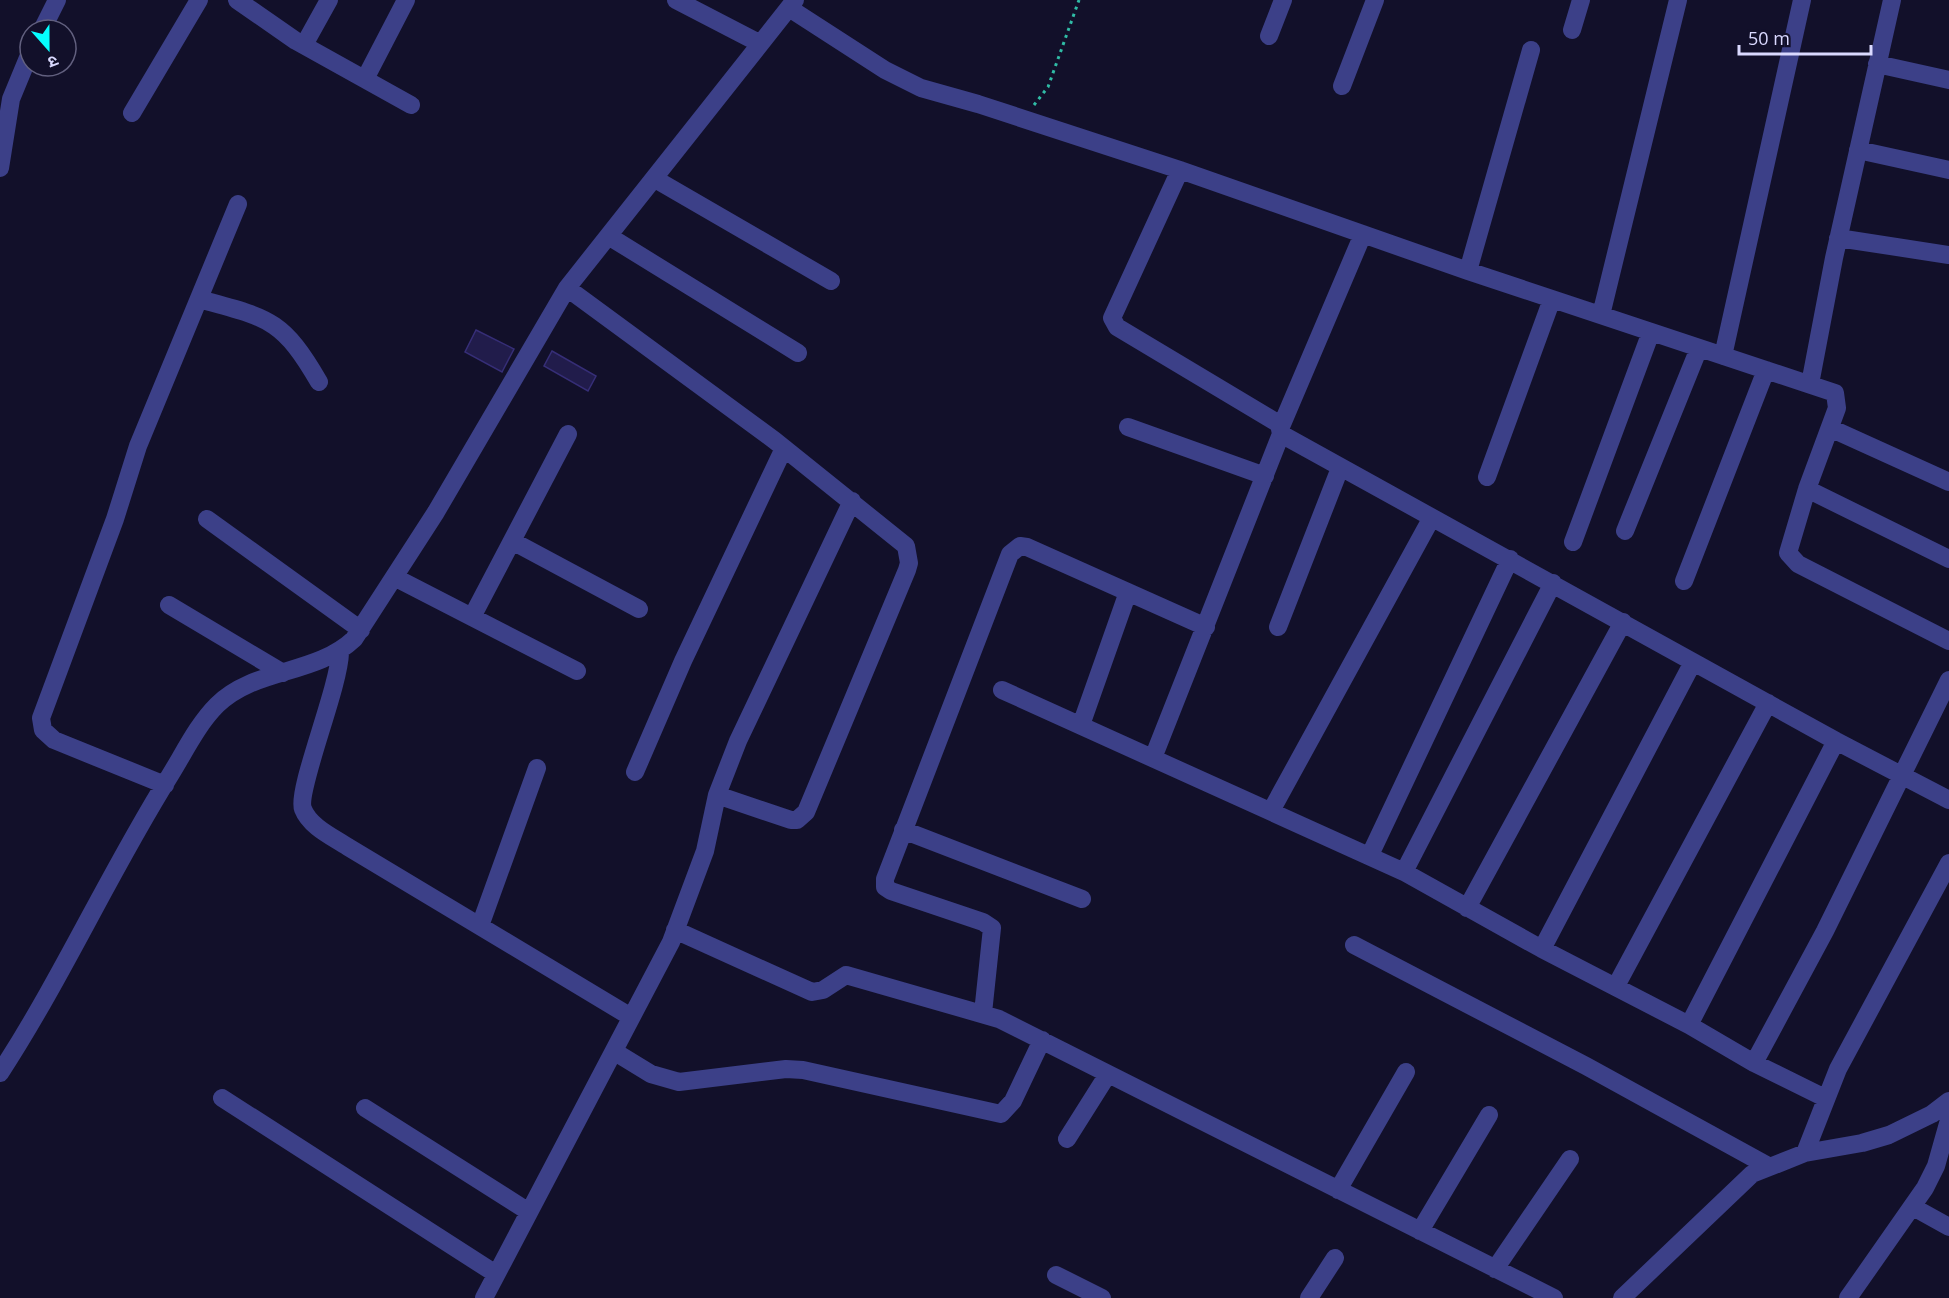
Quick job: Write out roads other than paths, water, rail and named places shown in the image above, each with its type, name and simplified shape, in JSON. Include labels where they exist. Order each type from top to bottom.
[{"type":"street","points":[[48,18],[57,0]]},
{"type":"street","points":[[132,113],[199,0]]},
{"type":"street","points":[[237,0],[304,45],[411,105]]},
{"type":"street","points":[[304,45],[329,0]]},
{"type":"street","points":[[365,79],[406,0]]},
{"type":"street","points":[[676,0],[759,43]]},
{"type":"street","points":[[1269,36],[1283,0]]},
{"type":"street","points":[[1342,86],[1375,0]]},
{"type":"street","points":[[1572,30],[1581,0]]},
{"type":"street","points":[[1600,315],[1678,0]]},
{"type":"street","points":[[1723,356],[1802,0]]},
{"type":"street","points":[[1810,384],[1838,238],[1892,0]]},
{"type":"street","points":[[0,1073],[56,979],[144,817],[216,706],[228,696],[251,684],[340,653],[361,630],[396,578],[567,288],[610,237],[759,43],[792,4],[903,80],[939,95],[1014,116],[1180,170],[1468,271],[1835,393],[1838,400],[1830,428],[1789,543],[1788,553],[1791,560],[1949,641]]},
{"type":"street","points":[[1468,271],[1531,50]]},
{"type":"street","points":[[1877,64],[1949,80]]},
{"type":"street","points":[[0,168],[11,99],[20,78]]},
{"type":"street","points":[[1858,150],[1949,170]]},
{"type":"street","points":[[1180,170],[1112,318],[1117,327],[1280,424],[1281,432]]},
{"type":"street","points":[[655,179],[831,281]]},
{"type":"street","points":[[165,785],[54,740],[43,729],[41,717],[115,519],[138,446],[238,204]]},
{"type":"street","points":[[1153,758],[1281,432],[1363,234]]},
{"type":"street","points":[[610,237],[798,354]]},
{"type":"street","points":[[1838,238],[1949,255]]},
{"type":"street","points":[[567,288],[784,448],[897,536],[906,546],[909,563],[806,812],[797,820],[791,820],[717,795]]},
{"type":"street","points":[[199,299],[249,312],[270,321],[299,348],[319,382]]},
{"type":"street","points":[[1487,477],[1552,299]]},
{"type":"street","points":[[1573,542],[1652,332]]},
{"type":"street","points":[[1625,531],[1699,348]]},
{"type":"street","points":[[1684,581],[1766,370]]},
{"type":"street","points":[[1128,427],[1265,476]]},
{"type":"street","points":[[1830,428],[1949,482]]},
{"type":"street","points":[[1281,432],[1431,519],[1510,559],[1836,741],[1949,800]]},
{"type":"street","points":[[472,617],[568,434]]},
{"type":"street","points":[[635,772],[682,661],[784,448]]},
{"type":"street","points":[[1278,627],[1340,468]]},
{"type":"street","points":[[1807,489],[1949,559]]},
{"type":"street","points":[[484,1298],[615,1052],[675,930],[705,851],[717,795],[738,741],[852,501]]},
{"type":"street","points":[[207,519],[361,630]]},
{"type":"street","points":[[1271,811],[1431,519]]},
{"type":"street","points":[[512,541],[639,609]]},
{"type":"street","points":[[983,1013],[992,928],[983,922],[885,887],[887,870],[1014,549],[1027,548],[1206,627]]},
{"type":"street","points":[[1370,855],[1510,559]]},
{"type":"street","points":[[396,578],[577,671]]},
{"type":"street","points":[[1404,872],[1552,583]]},
{"type":"street","points":[[1081,725],[1128,592]]},
{"type":"street","points":[[170,605],[283,673]]},
{"type":"street","points":[[1467,908],[1623,622]]},
{"type":"street","points":[[340,653],[337,678],[301,798],[302,808],[316,826],[631,1017]]},
{"type":"street","points":[[1542,949],[1693,662]]},
{"type":"street","points":[[1754,1063],[1825,931],[1949,680]]},
{"type":"street","points":[[1002,690],[1370,855],[1542,949],[1689,1025],[1754,1063],[1825,1098]]},
{"type":"street","points":[[1616,986],[1768,703]]},
{"type":"street","points":[[1689,1025],[1836,741]]},
{"type":"street","points":[[480,926],[537,768]]},
{"type":"street","points":[[903,830],[1082,899]]},
{"type":"street","points":[[1805,1153],[1838,1069],[1949,863]]},
{"type":"street","points":[[675,930],[813,992],[823,990],[846,975],[983,1013],[1042,1040],[1554,1298]]},
{"type":"street","points":[[1354,945],[1586,1066],[1768,1166]]},
{"type":"street","points":[[615,1052],[666,1081],[679,1082],[786,1069],[803,1070],[1001,1114],[1013,1101],[1042,1040]]},
{"type":"street","points":[[1338,1190],[1406,1072]]},
{"type":"street","points":[[1067,1139],[1108,1074]]},
{"type":"street","points":[[222,1098],[496,1274]]},
{"type":"street","points":[[1622,1298],[1737,1185],[1768,1166],[1805,1153],[1862,1143],[1889,1135],[1932,1114],[1949,1101]]},
{"type":"street","points":[[365,1108],[529,1212]]},
{"type":"street","points":[[1420,1231],[1489,1115]]},
{"type":"street","points":[[1848,1298],[1913,1207],[1936,1166],[1949,1120]]},
{"type":"street","points":[[1495,1269],[1570,1159]]},
{"type":"street","points":[[1913,1207],[1949,1227]]},
{"type":"street","points":[[1309,1298],[1335,1258]]},
{"type":"street","points":[[1056,1275],[1102,1298]]}]
